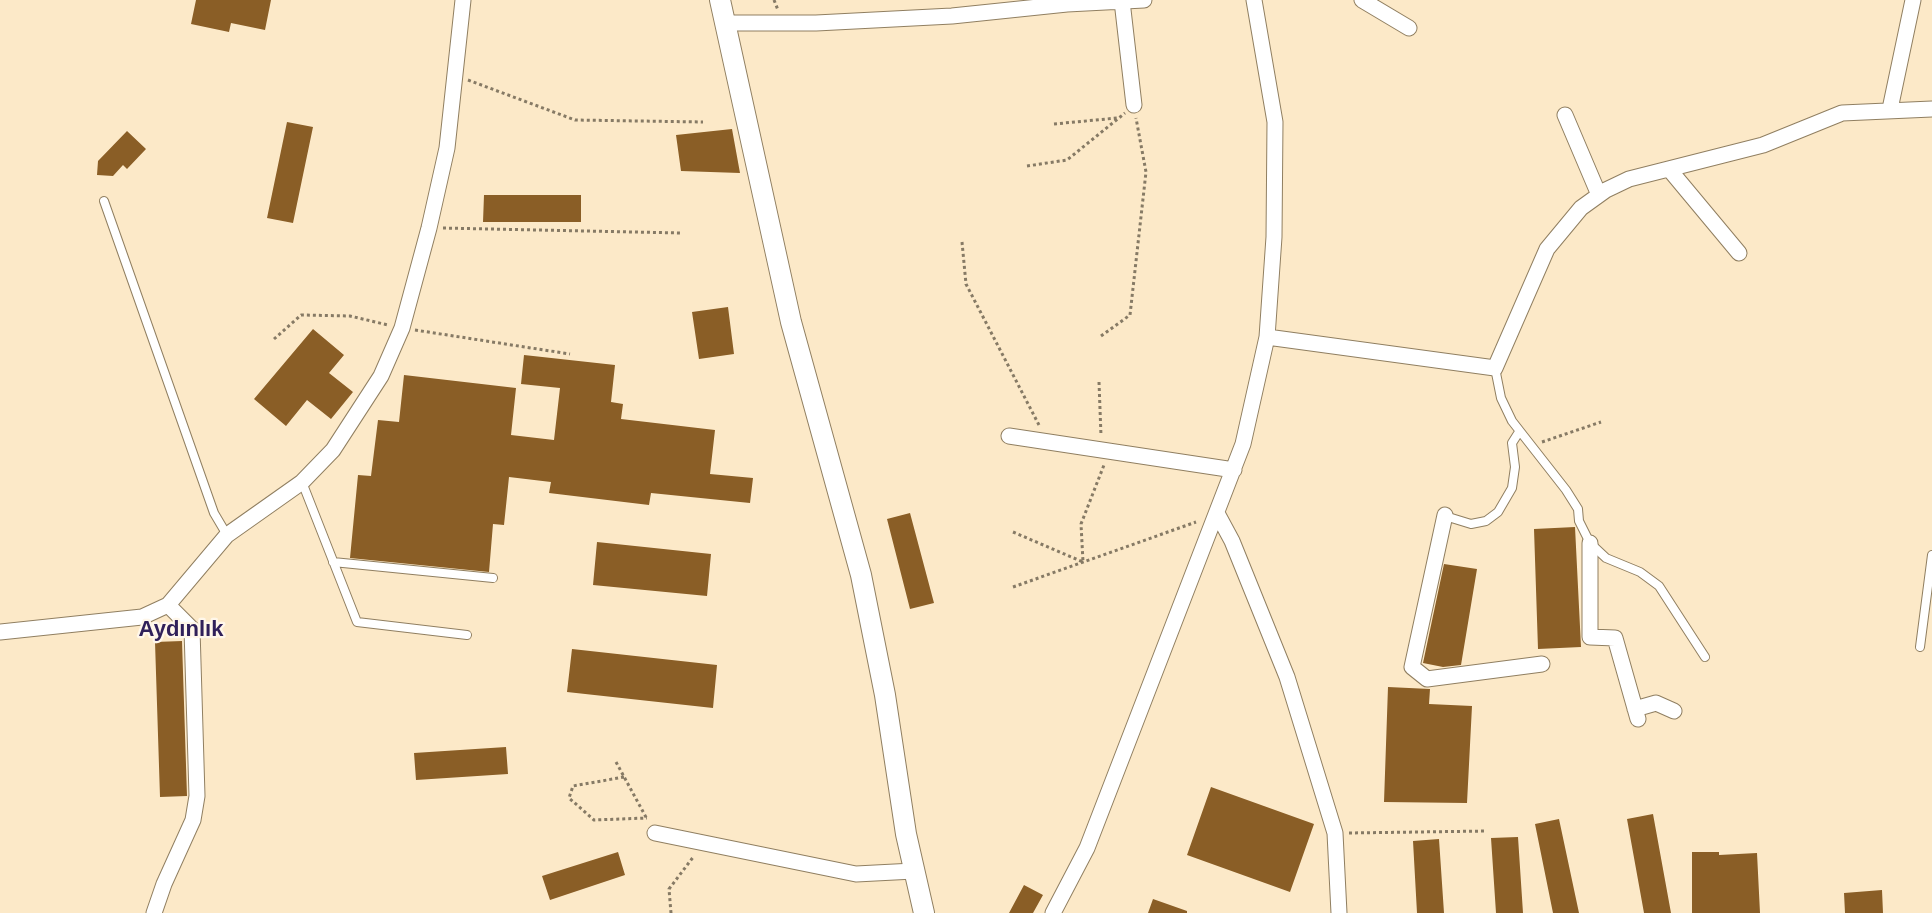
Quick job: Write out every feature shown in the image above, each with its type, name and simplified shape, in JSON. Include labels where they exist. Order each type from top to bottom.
[{"type":"street","points":[[0,632],[142,617],[168,605],[227,535],[302,482],[333,450],[381,376],[402,328],[429,228],[447,148],[463,0]]},
{"type":"street","points":[[720,0],[727,23],[791,322],[861,575],[885,695],[906,834],[924,913]]},
{"type":"street","points":[[727,23],[816,23],[952,16],[1144,0]]},
{"type":"street","points":[[1053,913],[1087,848],[1124,746],[1218,515],[1243,444],[1267,337],[1274,237],[1275,122],[1254,0]]},
{"type":"street","points":[[1362,0],[1409,28]]},
{"type":"street","points":[[1890,109],[1913,0]]},
{"type":"street","points":[[1122,1],[1134,105]]},
{"type":"street","points":[[1267,337],[1495,368],[1547,249],[1581,208],[1599,195],[1629,179],[1763,145],[1842,113],[1890,109],[1932,109]]},
{"type":"street","points":[[1565,114],[1599,195]]},
{"type":"street","points":[[1669,169],[1739,253]]},
{"type":"street","points":[[1009,436],[1234,470]]},
{"type":"street","points":[[1218,515],[1232,541],[1287,677],[1335,833],[1339,913]]},
{"type":"street","points":[[1445,516],[1412,667],[1427,679],[1542,663]]},
{"type":"street","points":[[1590,543],[1590,637],[1615,638],[1636,714],[1656,704],[1674,711]]},
{"type":"street","points":[[154,913],[164,884],[193,820],[197,796],[192,629],[168,605]]},
{"type":"street","points":[[655,833],[856,874],[914,871]]},
{"type":"lane","points":[[104,201],[214,513],[227,535]]},
{"type":"lane","points":[[1495,368],[1501,398],[1519,432],[1532,445],[1566,490],[1578,509],[1579,521],[1590,543],[1606,558],[1640,572],[1659,586],[1705,657]]},
{"type":"lane","points":[[1445,516],[1471,524],[1486,521],[1498,512],[1512,488],[1515,467],[1512,443],[1519,432]]},
{"type":"lane","points":[[302,482],[357,622],[466,635]]},
{"type":"lane","points":[[1920,647],[1932,555]]},
{"type":"lane","points":[[333,562],[493,578]]},
{"type":"path","points":[[455,75],[575,120],[703,122]]},
{"type":"path","points":[[1027,166],[1067,160],[1134,105],[1146,172],[1130,315],[1101,336]]},
{"type":"path","points":[[1054,124],[1118,118]]},
{"type":"path","points":[[429,228],[681,233]]},
{"type":"path","points":[[962,242],[966,284],[1048,442]]},
{"type":"path","points":[[274,339],[302,315],[350,316],[402,328],[570,354]]},
{"type":"path","points":[[1083,562],[1081,524],[1105,450],[1099,381]]},
{"type":"path","points":[[1532,445],[1601,422]]},
{"type":"path","points":[[1013,587],[1218,515]]},
{"type":"path","points":[[1013,532],[1083,562]]},
{"type":"path","points":[[616,762],[655,833]]},
{"type":"path","points":[[624,777],[573,786],[569,798],[594,820],[647,818]]},
{"type":"path","points":[[1335,833],[1487,831]]},
{"type":"path","points":[[671,913],[669,889],[704,843]]},
{"type":"building","points":[[196,0],[271,0],[265,30],[231,23],[229,32],[191,24]]},
{"type":"building","points":[[287,122],[313,127],[293,223],[267,218]]},
{"type":"building","points":[[732,129],[740,173],[681,171],[676,135]]},
{"type":"building","points":[[127,131],[146,149],[127,169],[123,165],[113,176],[97,175],[98,161]]},
{"type":"building","points":[[484,195],[581,195],[581,222],[483,222]]},
{"type":"building","points":[[728,307],[734,354],[699,359],[692,312]]},
{"type":"building","points":[[313,329],[344,355],[329,373],[353,392],[331,419],[307,400],[286,426],[254,399]]},
{"type":"building","points":[[524,355],[615,365],[611,402],[623,404],[621,419],[715,430],[710,474],[753,478],[750,503],[651,493],[649,505],[549,493],[551,482],[509,477],[504,525],[493,524],[489,572],[350,558],[358,475],[371,476],[378,420],[399,422],[404,375],[516,388],[511,435],[554,440],[560,388],[521,384]]},
{"type":"building","points":[[910,513],[934,603],[910,609],[887,519]]},
{"type":"building","points":[[1575,527],[1581,647],[1538,649],[1534,529]]},
{"type":"building","points":[[597,542],[711,554],[707,596],[593,585]]},
{"type":"building","points":[[1444,564],[1477,569],[1461,665],[1443,667],[1423,663]]},
{"type":"building","points":[[182,641],[187,796],[160,797],[155,642]]},
{"type":"building","points":[[572,649],[717,665],[713,708],[567,692]]},
{"type":"building","points":[[1388,687],[1430,689],[1429,704],[1472,706],[1467,803],[1384,802]]},
{"type":"building","points":[[506,747],[508,774],[416,780],[414,753]]},
{"type":"building","points":[[1211,787],[1314,824],[1290,892],[1187,855]]},
{"type":"building","points":[[1653,814],[1671,913],[1644,913],[1627,819]]},
{"type":"building","points":[[1559,819],[1579,913],[1553,913],[1535,824]]},
{"type":"building","points":[[1518,837],[1523,913],[1496,913],[1491,838]]},
{"type":"building","points":[[1439,839],[1444,913],[1417,913],[1413,841]]},
{"type":"building","points":[[618,852],[625,875],[550,900],[542,876]]},
{"type":"building","points":[[1692,852],[1719,852],[1719,855],[1757,853],[1760,913],[1692,913]]},
{"type":"building","points":[[1024,885],[1043,895],[1033,913],[1009,913]]},
{"type":"building","points":[[1882,890],[1883,913],[1845,913],[1844,893]]},
{"type":"building","points":[[1153,899],[1187,911],[1187,913],[1148,913]]},
{"type":"district","name":"Aydınlık","points":[[181,630]]}]
